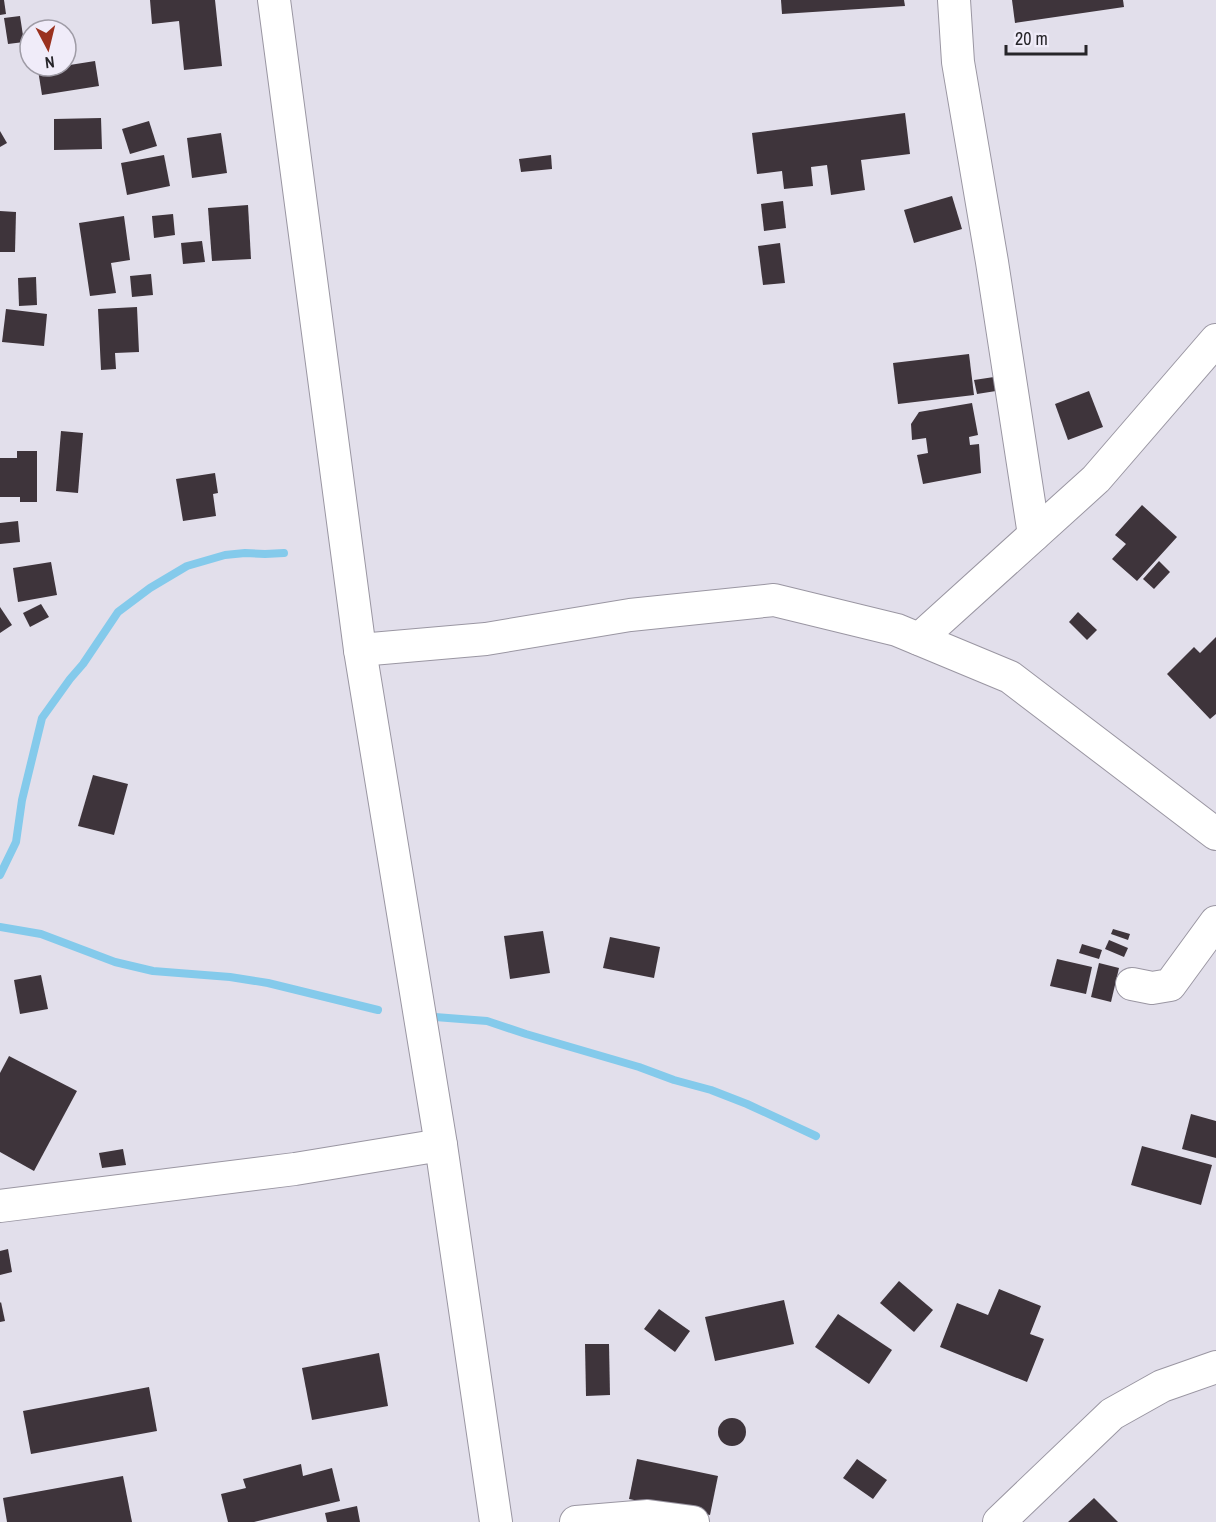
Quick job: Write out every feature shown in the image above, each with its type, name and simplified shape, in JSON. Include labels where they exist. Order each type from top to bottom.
[{"type":"street","points":[[274,0],[360,650],[441,1145],[496,1522]]},
{"type":"street","points":[[954,0],[958,62],[994,274],[1034,535]]},
{"type":"street","points":[[919,639],[1096,479],[1216,340]]},
{"type":"street","points":[[360,650],[486,639],[630,615],[774,600],[897,630],[1010,677],[1216,834]]},
{"type":"street","points":[[1132,984],[1152,988],[1170,985],[1216,922]]},
{"type":"street","points":[[0,1206],[295,1169],[441,1145]]},
{"type":"street","points":[[999,1522],[1112,1414],[1162,1386],[1216,1367]]},
{"type":"street","points":[[576,1522],[648,1516],[693,1522]]},
{"type":"building","points":[[0,0],[4,0],[6,14],[0,15]]},
{"type":"building","points":[[150,0],[215,0],[222,66],[184,70],[179,21],[152,24]]},
{"type":"building","points":[[781,0],[904,0],[905,6],[782,14]]},
{"type":"building","points":[[1012,0],[1123,0],[1124,7],[1015,23]]},
{"type":"building","points":[[20,16],[18,18],[18,43],[8,44],[4,18]]},
{"type":"building","points":[[95,61],[99,86],[42,95],[39,78],[78,78],[78,64]]},
{"type":"building","points":[[905,113],[910,154],[861,160],[865,190],[831,195],[827,165],[811,167],[813,186],[784,189],[782,171],[757,174],[752,133]]},
{"type":"building","points":[[101,118],[102,149],[54,150],[54,119]]},
{"type":"building","points":[[149,121],[157,146],[130,154],[122,129]]},
{"type":"building","points":[[0,131],[7,143],[0,147]]},
{"type":"building","points":[[221,133],[227,173],[192,178],[187,138]]},
{"type":"building","points":[[164,155],[170,186],[127,195],[121,163]]},
{"type":"building","points":[[551,155],[552,169],[521,172],[519,159]]},
{"type":"building","points":[[952,196],[962,229],[914,243],[904,210]]},
{"type":"building","points":[[783,201],[786,228],[764,231],[761,204]]},
{"type":"building","points":[[248,205],[251,259],[212,261],[208,208]]},
{"type":"building","points":[[0,211],[16,212],[15,252],[0,252]]},
{"type":"building","points":[[173,214],[175,235],[154,238],[152,216]]},
{"type":"building","points":[[124,216],[130,260],[111,263],[116,293],[90,296],[79,223]]},
{"type":"building","points":[[202,241],[205,262],[183,264],[181,243]]},
{"type":"building","points":[[780,243],[785,283],[763,285],[758,246]]},
{"type":"building","points":[[151,274],[153,295],[132,297],[130,276]]},
{"type":"building","points":[[36,277],[37,305],[19,306],[18,278]]},
{"type":"building","points":[[137,307],[139,352],[115,353],[116,369],[101,370],[98,309]]},
{"type":"building","points":[[6,309],[47,314],[44,346],[2,342]]},
{"type":"building","points":[[969,354],[974,395],[898,404],[893,363]]},
{"type":"building","points":[[994,377],[996,391],[977,394],[974,380]]},
{"type":"building","points":[[1089,391],[1103,427],[1068,440],[1055,404]]},
{"type":"building","points":[[972,403],[978,435],[969,437],[970,445],[979,444],[981,473],[923,484],[917,455],[928,453],[926,438],[912,440],[911,424],[919,412]]},
{"type":"building","points":[[61,431],[83,433],[78,493],[56,491]]},
{"type":"building","points":[[17,451],[37,451],[37,502],[20,502],[20,497],[0,497],[0,458],[17,458]]},
{"type":"building","points":[[215,473],[218,493],[213,494],[216,516],[183,521],[176,479]]},
{"type":"building","points":[[1142,505],[1177,537],[1137,581],[1112,559],[1126,544],[1115,535]]},
{"type":"building","points":[[18,521],[20,542],[0,544],[0,523]]},
{"type":"building","points":[[1159,561],[1170,572],[1154,589],[1143,579]]},
{"type":"building","points":[[51,562],[57,595],[18,602],[13,568]]},
{"type":"building","points":[[41,604],[49,617],[30,627],[23,613]]},
{"type":"building","points":[[0,607],[12,625],[0,633]]},
{"type":"building","points":[[1078,612],[1097,630],[1087,640],[1069,622]]},
{"type":"building","points":[[1216,637],[1216,714],[1210,719],[1167,674],[1194,647],[1200,653]]},
{"type":"building","points":[[93,775],[128,784],[114,835],[78,826]]},
{"type":"building","points":[[1113,929],[1130,934],[1128,940],[1111,934]]},
{"type":"building","points":[[543,931],[550,973],[510,979],[504,936]]},
{"type":"building","points":[[610,937],[660,947],[654,978],[603,968]]},
{"type":"building","points":[[1109,940],[1128,948],[1124,957],[1105,949]]},
{"type":"building","points":[[1082,944],[1102,950],[1099,959],[1079,953]]},
{"type":"building","points":[[1057,959],[1092,967],[1086,994],[1050,986]]},
{"type":"building","points":[[1099,963],[1119,968],[1111,1002],[1091,997]]},
{"type":"building","points":[[41,975],[48,1009],[20,1014],[14,980]]},
{"type":"building","points":[[9,1056],[77,1091],[34,1171],[0,1152],[0,1073]]},
{"type":"building","points":[[1191,1114],[1216,1121],[1216,1158],[1182,1149]]},
{"type":"building","points":[[1142,1146],[1212,1165],[1201,1205],[1131,1185]]},
{"type":"building","points":[[123,1149],[126,1165],[102,1168],[99,1153]]},
{"type":"building","points":[[8,1249],[12,1272],[0,1275],[0,1251]]},
{"type":"building","points":[[899,1281],[933,1310],[914,1332],[880,1303]]},
{"type":"building","points":[[999,1289],[1041,1306],[1030,1334],[1044,1339],[1027,1382],[940,1347],[957,1303],[988,1315]]},
{"type":"building","points":[[784,1300],[794,1344],[715,1361],[705,1317]]},
{"type":"building","points":[[0,1303],[5,1321],[0,1322]]},
{"type":"building","points":[[659,1309],[690,1331],[675,1352],[644,1329]]},
{"type":"building","points":[[838,1314],[892,1350],[869,1384],[815,1347]]},
{"type":"building","points":[[585,1344],[609,1344],[610,1395],[586,1396]]},
{"type":"building","points":[[379,1353],[388,1406],[312,1420],[302,1368]]},
{"type":"building","points":[[149,1387],[157,1431],[31,1454],[23,1411]]},
{"type":"building","points":[[732,1418],[742,1422],[746,1432],[742,1442],[732,1446],[722,1442],[718,1432],[722,1422]]},
{"type":"building","points":[[637,1459],[718,1476],[710,1515],[629,1499]]},
{"type":"building","points":[[857,1459],[887,1480],[873,1499],[843,1478]]},
{"type":"building","points":[[301,1464],[303,1476],[332,1468],[340,1501],[254,1522],[228,1522],[221,1494],[246,1488],[243,1479]]},
{"type":"building","points":[[123,1476],[132,1522],[7,1522],[3,1498]]},
{"type":"building","points":[[1094,1498],[1118,1522],[1068,1522]]},
{"type":"building","points":[[357,1506],[360,1522],[327,1522],[325,1513]]},
{"type":"waterway","points":[[0,875],[16,842],[22,800],[42,718],[83,664],[118,612],[150,588],[187,566],[225,555],[284,553]]},
{"type":"waterway","points":[[0,927],[41,934],[115,962],[153,971],[230,977],[268,983],[378,1010]]},
{"type":"waterway","points":[[435,1017],[487,1021],[639,1067],[747,1104],[816,1136]]}]
